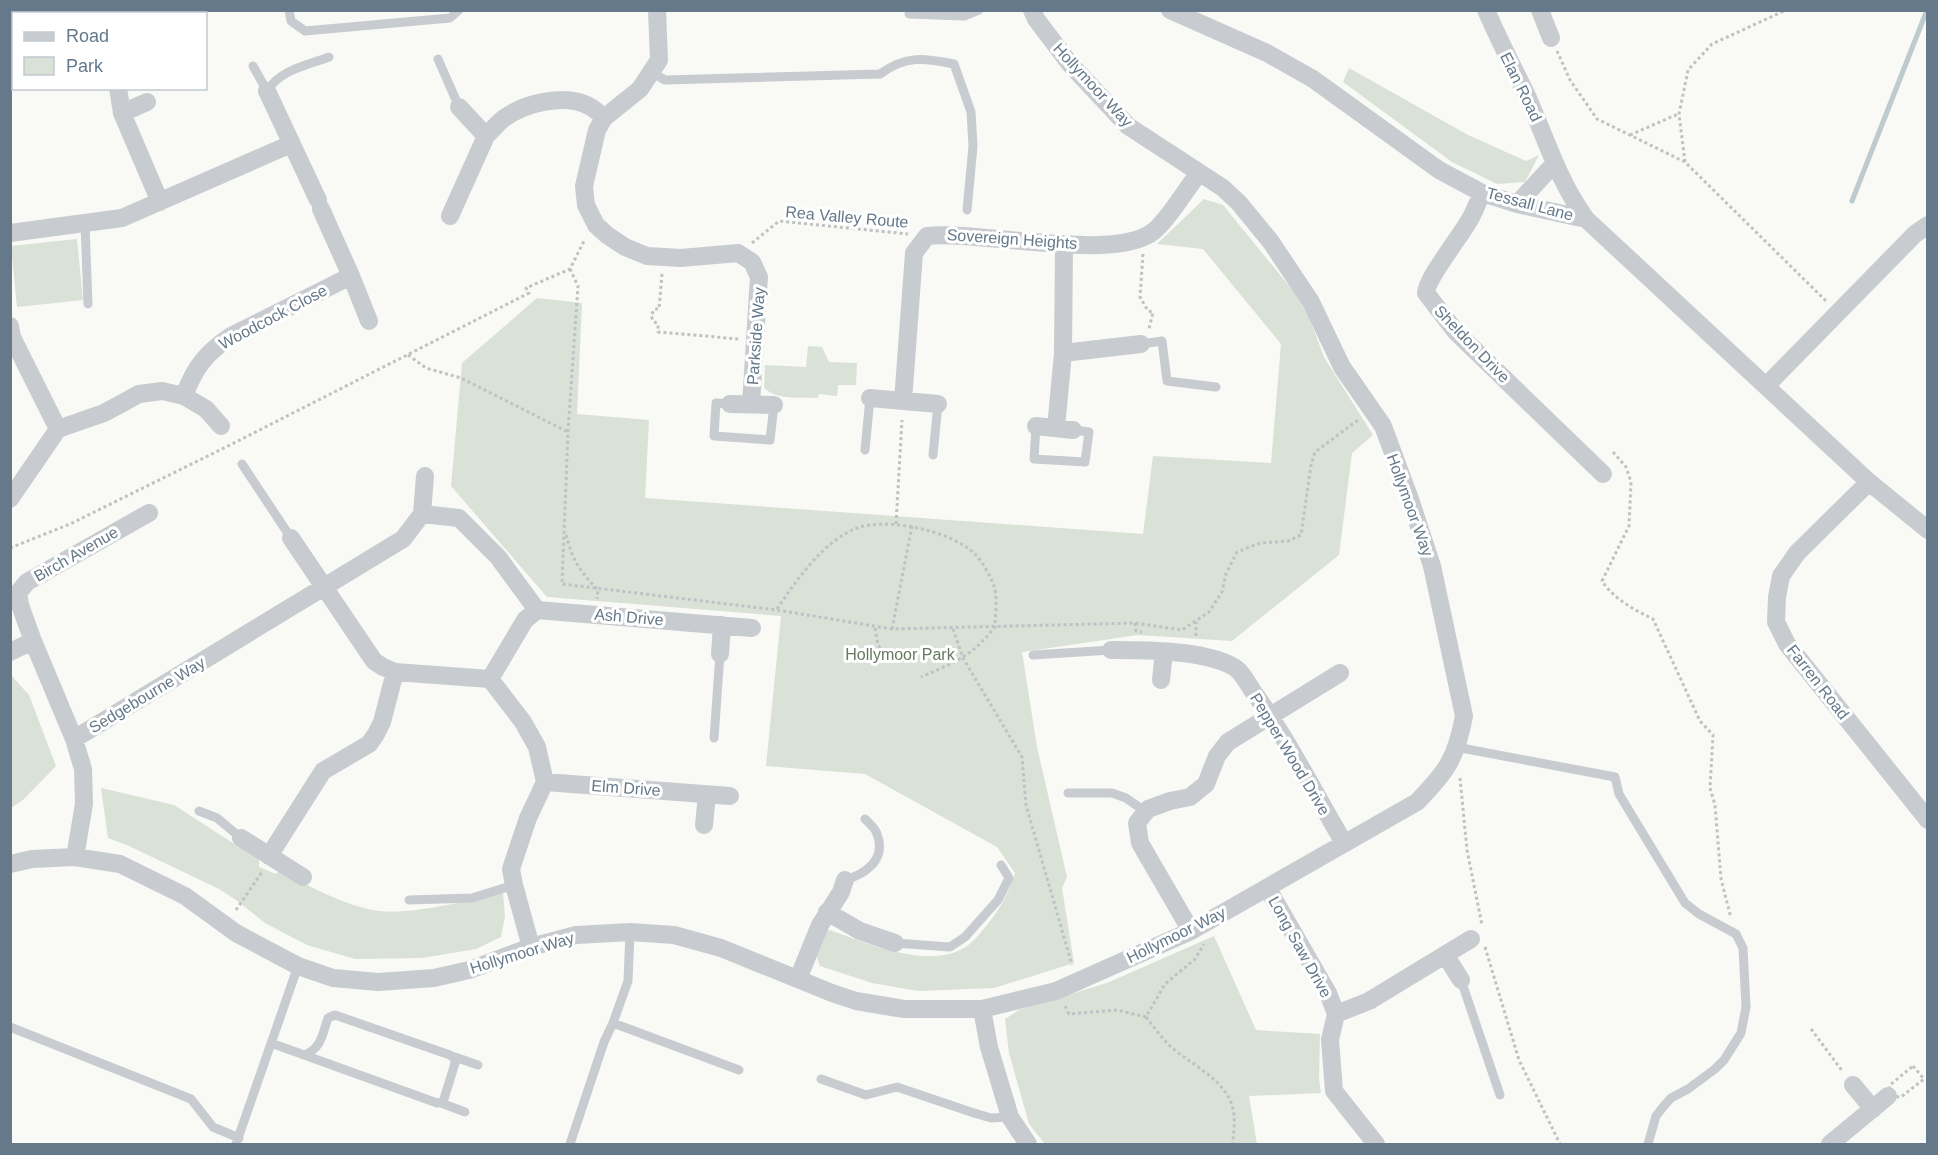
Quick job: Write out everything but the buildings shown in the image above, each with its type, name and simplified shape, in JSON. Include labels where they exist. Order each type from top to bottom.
[{"type":"street","points":[[657,10],[659,60],[640,89],[604,118],[597,130],[584,186],[586,205],[596,225],[608,236],[625,247],[647,256],[681,258],[738,253]]},
{"type":"street","name":"Hollymoor Way","points":[[10,864],[32,859],[75,857],[120,864],[176,892],[236,933],[298,966],[333,978],[378,982],[434,978],[469,970],[531,947],[576,935],[630,932],[674,935],[721,948],[832,993],[882,1006],[904,1009],[982,1009],[1056,991],[1193,930],[1417,802],[1442,776],[1450,763],[1464,716],[1432,566],[1383,426],[1342,367],[1311,302],[1271,242],[1239,203],[1222,188],[1128,126],[1070,64],[1036,19],[1032,10]]},
{"type":"street","name":"Tessall Lane","points":[[1170,10],[1267,53],[1304,74],[1439,170],[1482,193],[1517,204],[1586,219],[1869,482],[1928,530]]},
{"type":"street","name":"Elan Road","points":[[1486,10],[1570,197],[1586,219]]},
{"type":"street","points":[[1540,10],[1551,38]]},
{"type":"street","points":[[118,90],[122,112],[159,202]]},
{"type":"street","points":[[267,92],[319,204],[369,321]]},
{"type":"street","points":[[450,216],[486,136],[503,119],[528,107],[553,99],[573,100],[590,106],[604,118]]},
{"type":"street","points":[[122,112],[147,102]]},
{"type":"street","points":[[459,107],[486,136]]},
{"type":"street","points":[[10,233],[122,218],[291,144]]},
{"type":"street","points":[[1517,204],[1555,163]]},
{"type":"street","name":"Sovereign Heights","points":[[903,401],[914,253],[927,236],[968,235],[1064,245],[1132,243],[1154,231],[1199,173]]},
{"type":"street","name":"Sheldon Drive","points":[[1482,193],[1470,219],[1429,280],[1426,293],[1456,332],[1604,474]]},
{"type":"street","points":[[1766,386],[1915,234],[1928,225]]},
{"type":"street","points":[[1036,426],[1065,429],[1064,245]]},
{"type":"street","name":"Parkside Way","points":[[738,253],[752,262],[759,277],[751,404]]},
{"type":"street","name":"Woodcock Close","points":[[184,396],[191,378],[204,357],[216,346],[231,336],[351,276]]},
{"type":"street","points":[[11,333],[58,429]]},
{"type":"street","points":[[1064,353],[1140,344]]},
{"type":"street","points":[[10,499],[58,429],[104,413],[139,394],[162,391],[184,396],[206,409],[221,426]]},
{"type":"street","points":[[870,398],[938,404]]},
{"type":"street","name":"Parkside Way","points":[[730,404],[774,405]]},
{"type":"street","points":[[425,476],[422,514],[459,518],[498,556],[537,610],[525,620],[490,679]]},
{"type":"street","name":"Farren Road","points":[[1869,482],[1797,553],[1781,576],[1776,622],[1787,644],[1928,820]]},
{"type":"street","name":"Birch Avenue","points":[[74,739],[33,641],[18,593],[27,582],[149,513]]},
{"type":"street","name":"Sedgebourne Way","points":[[75,857],[84,792],[83,769],[74,739],[403,539],[422,514]]},
{"type":"street","points":[[291,538],[374,661],[383,668],[395,672],[490,679],[523,722],[537,747],[545,782],[528,818],[511,869],[531,947]]},
{"type":"street","name":"Ash Drive","points":[[537,610],[752,628]]},
{"type":"street","points":[[720,654],[722,625]]},
{"type":"street","points":[[10,652],[33,641]]},
{"type":"street","name":"Pepper Wood Drive","points":[[1111,650],[1196,655],[1222,660],[1236,667],[1271,716],[1344,843]]},
{"type":"street","points":[[1161,680],[1164,652]]},
{"type":"street","points":[[269,856],[323,771],[369,744],[376,734],[382,722],[395,672]]},
{"type":"street","points":[[1193,930],[1140,843],[1137,823],[1148,809],[1190,797],[1206,784],[1217,756],[1228,742],[1340,673]]},
{"type":"street","name":"Elm Drive","points":[[545,782],[730,796]]},
{"type":"street","points":[[704,825],[707,795]]},
{"type":"street","points":[[241,838],[303,877]]},
{"type":"street","points":[[798,979],[827,912],[841,892],[844,880]]},
{"type":"street","name":"Long Saw Drive","points":[[1268,889],[1328,993],[1335,1014],[1330,1040],[1334,1091],[1368,1142]]},
{"type":"street","points":[[827,912],[860,932],[895,943]]},
{"type":"street","points":[[1335,1014],[1369,1001],[1479,937]]},
{"type":"street","points":[[1446,956],[1461,980]]},
{"type":"street","points":[[982,1009],[999,1085],[1010,1117],[1028,1144]]},
{"type":"street","points":[[1853,1085],[1873,1109]]},
{"type":"street","points":[[1830,1144],[1888,1096]]},
{"type":"lane","points":[[289,10],[291,21],[305,31],[450,18],[459,10]]},
{"type":"lane","points":[[909,14],[964,16],[979,10]]},
{"type":"lane","points":[[267,92],[272,83],[282,74],[328,57]]},
{"type":"lane","points":[[651,72],[665,80],[762,78],[880,74],[893,64],[922,58],[954,64],[971,112],[973,146],[968,210]]},
{"type":"lane","points":[[438,59],[459,107]]},
{"type":"lane","points":[[254,66],[267,92]]},
{"type":"lane","points":[[85,224],[88,304]]},
{"type":"lane","points":[[1140,344],[1162,341],[1167,381],[1216,387]]},
{"type":"lane","points":[[865,450],[870,398]]},
{"type":"lane","points":[[730,404],[716,403],[714,436],[770,440],[774,405]]},
{"type":"lane","points":[[933,455],[938,404]]},
{"type":"lane","points":[[1036,426],[1034,459],[1085,462],[1089,432],[1065,429]]},
{"type":"lane","points":[[242,464],[291,538]]},
{"type":"lane","points":[[1033,655],[1111,650]]},
{"type":"lane","points":[[714,738],[720,654]]},
{"type":"lane","points":[[1456,747],[1615,777],[1619,794],[1684,903],[1736,934],[1743,948],[1746,1007],[1742,1033],[1724,1060],[1715,1069],[1688,1089],[1671,1098],[1663,1107],[1656,1116],[1648,1144]]},
{"type":"lane","points":[[1068,793],[1112,793],[1126,798],[1146,812]]},
{"type":"lane","points":[[199,811],[217,818],[241,838]]},
{"type":"lane","points":[[844,880],[859,876],[872,867],[879,850],[877,834],[865,819]]},
{"type":"lane","points":[[895,943],[950,947],[965,937],[998,900],[1009,878],[1001,865]]},
{"type":"lane","points":[[409,900],[472,898],[514,885]]},
{"type":"lane","points":[[570,1144],[604,1042],[614,1023],[628,981],[630,932]]},
{"type":"lane","points":[[10,1028],[190,1099],[213,1127],[238,1141],[298,966]]},
{"type":"lane","points":[[1461,980],[1500,1095]]},
{"type":"lane","points":[[305,1055],[315,1050],[320,1044],[328,1018],[335,1015],[478,1065]]},
{"type":"lane","points":[[614,1023],[739,1070]]},
{"type":"lane","points":[[271,1043],[465,1112]]},
{"type":"lane","points":[[441,1103],[455,1064],[455,1057]]},
{"type":"lane","points":[[821,1079],[866,1095],[897,1087],[991,1118],[1010,1117]]},
{"type":"path","points":[[1685,162],[1679,114],[1688,70],[1712,44],[1786,10]]},
{"type":"path","points":[[1551,38],[1570,80],[1597,119],[1685,162],[1838,313]]},
{"type":"path","points":[[1630,135],[1679,114]]},
{"type":"path","name":"Rea Valley Route","points":[[738,253],[779,221],[927,236]]},
{"type":"path","points":[[10,548],[70,524],[529,293],[526,288],[570,269],[587,235],[596,225]]},
{"type":"path","points":[[1140,344],[1150,327],[1153,312],[1148,311],[1140,297],[1145,236]]},
{"type":"path","points":[[663,257],[659,309],[655,309],[651,315],[653,321],[658,324],[658,332],[755,340]]},
{"type":"path","points":[[570,269],[578,286],[568,432],[562,584],[777,610],[875,628],[953,629],[1135,623],[1182,630],[1209,612],[1222,592],[1226,574],[1237,552],[1260,543],[1288,541],[1301,535],[1315,452],[1373,411]]},
{"type":"path","points":[[408,355],[426,368],[460,378],[568,432]]},
{"type":"path","points":[[896,524],[902,420]]},
{"type":"path","points":[[1613,452],[1626,467],[1631,482],[1629,526],[1602,581],[1611,594],[1628,607],[1653,619],[1700,721],[1713,735],[1710,788],[1715,805],[1721,879],[1736,934]]},
{"type":"path","points":[[777,610],[809,565],[835,541],[858,528],[896,524],[912,526],[954,540],[975,554],[994,586],[995,627],[983,642],[963,658],[921,677]]},
{"type":"path","points":[[892,629],[912,526]]},
{"type":"path","points":[[564,530],[573,558],[598,590]]},
{"type":"path","points":[[1196,622],[1196,636]]},
{"type":"path","points":[[875,628],[878,645],[887,658]]},
{"type":"path","points":[[953,629],[963,658],[1022,757],[1026,805],[1077,982]]},
{"type":"path","points":[[1456,747],[1479,937],[1520,1060],[1560,1144]]},
{"type":"path","points":[[236,910],[264,868],[269,856]]},
{"type":"path","points":[[1146,1017],[1165,984],[1195,959],[1204,945],[1193,930]]},
{"type":"path","points":[[1056,991],[1069,1014],[1117,1010],[1146,1017],[1170,1046],[1200,1068],[1222,1089],[1231,1104],[1234,1115],[1233,1144]]},
{"type":"path","points":[[1811,1029],[1853,1085]]},
{"type":"path","points":[[1913,1066],[1924,1079],[1901,1097],[1888,1096],[1890,1085],[1913,1066]]},
{"type":"green space","points":[[1349,68],[1468,135],[1526,161],[1539,155],[1525,182],[1497,184],[1452,162],[1343,82]]},
{"type":"green space","name":"Hollymoor Park","points":[[1204,199],[1223,205],[1294,292],[1308,315],[1324,357],[1373,435],[1352,453],[1339,555],[1232,641],[1138,635],[1022,652],[1037,747],[1067,877],[1062,888],[1074,963],[994,988],[918,991],[872,983],[820,966],[817,957],[827,929],[877,947],[914,955],[949,954],[964,948],[976,938],[996,913],[1015,873],[997,847],[865,774],[766,766],[781,616],[547,597],[451,486],[462,363],[537,298],[582,303],[577,414],[649,420],[645,498],[1143,534],[1153,456],[1271,463],[1281,344],[1203,249],[1157,244]]},
{"type":"green space","points":[[77,239],[83,300],[17,307],[11,246]]},
{"type":"green space","points":[[808,346],[822,347],[829,362],[857,363],[856,385],[838,385],[837,396],[819,394],[818,398],[783,397],[764,388],[765,365],[806,367]]},
{"type":"green space","points":[[11,675],[29,695],[56,766],[24,799],[11,808]]},
{"type":"green space","points":[[101,788],[174,805],[259,860],[259,867],[276,874],[280,870],[328,895],[367,909],[408,911],[503,893],[505,916],[501,937],[476,949],[422,958],[355,959],[307,945],[265,923],[219,889],[108,838]]},
{"type":"green space","points":[[1214,936],[1256,1030],[1320,1034],[1321,1093],[1249,1096],[1257,1144],[1045,1144],[1029,1124],[1009,1053],[1005,1019],[1019,1010],[1107,983]]},
{"type":"waterway","points":[[1852,201],[1927,10]]}]
